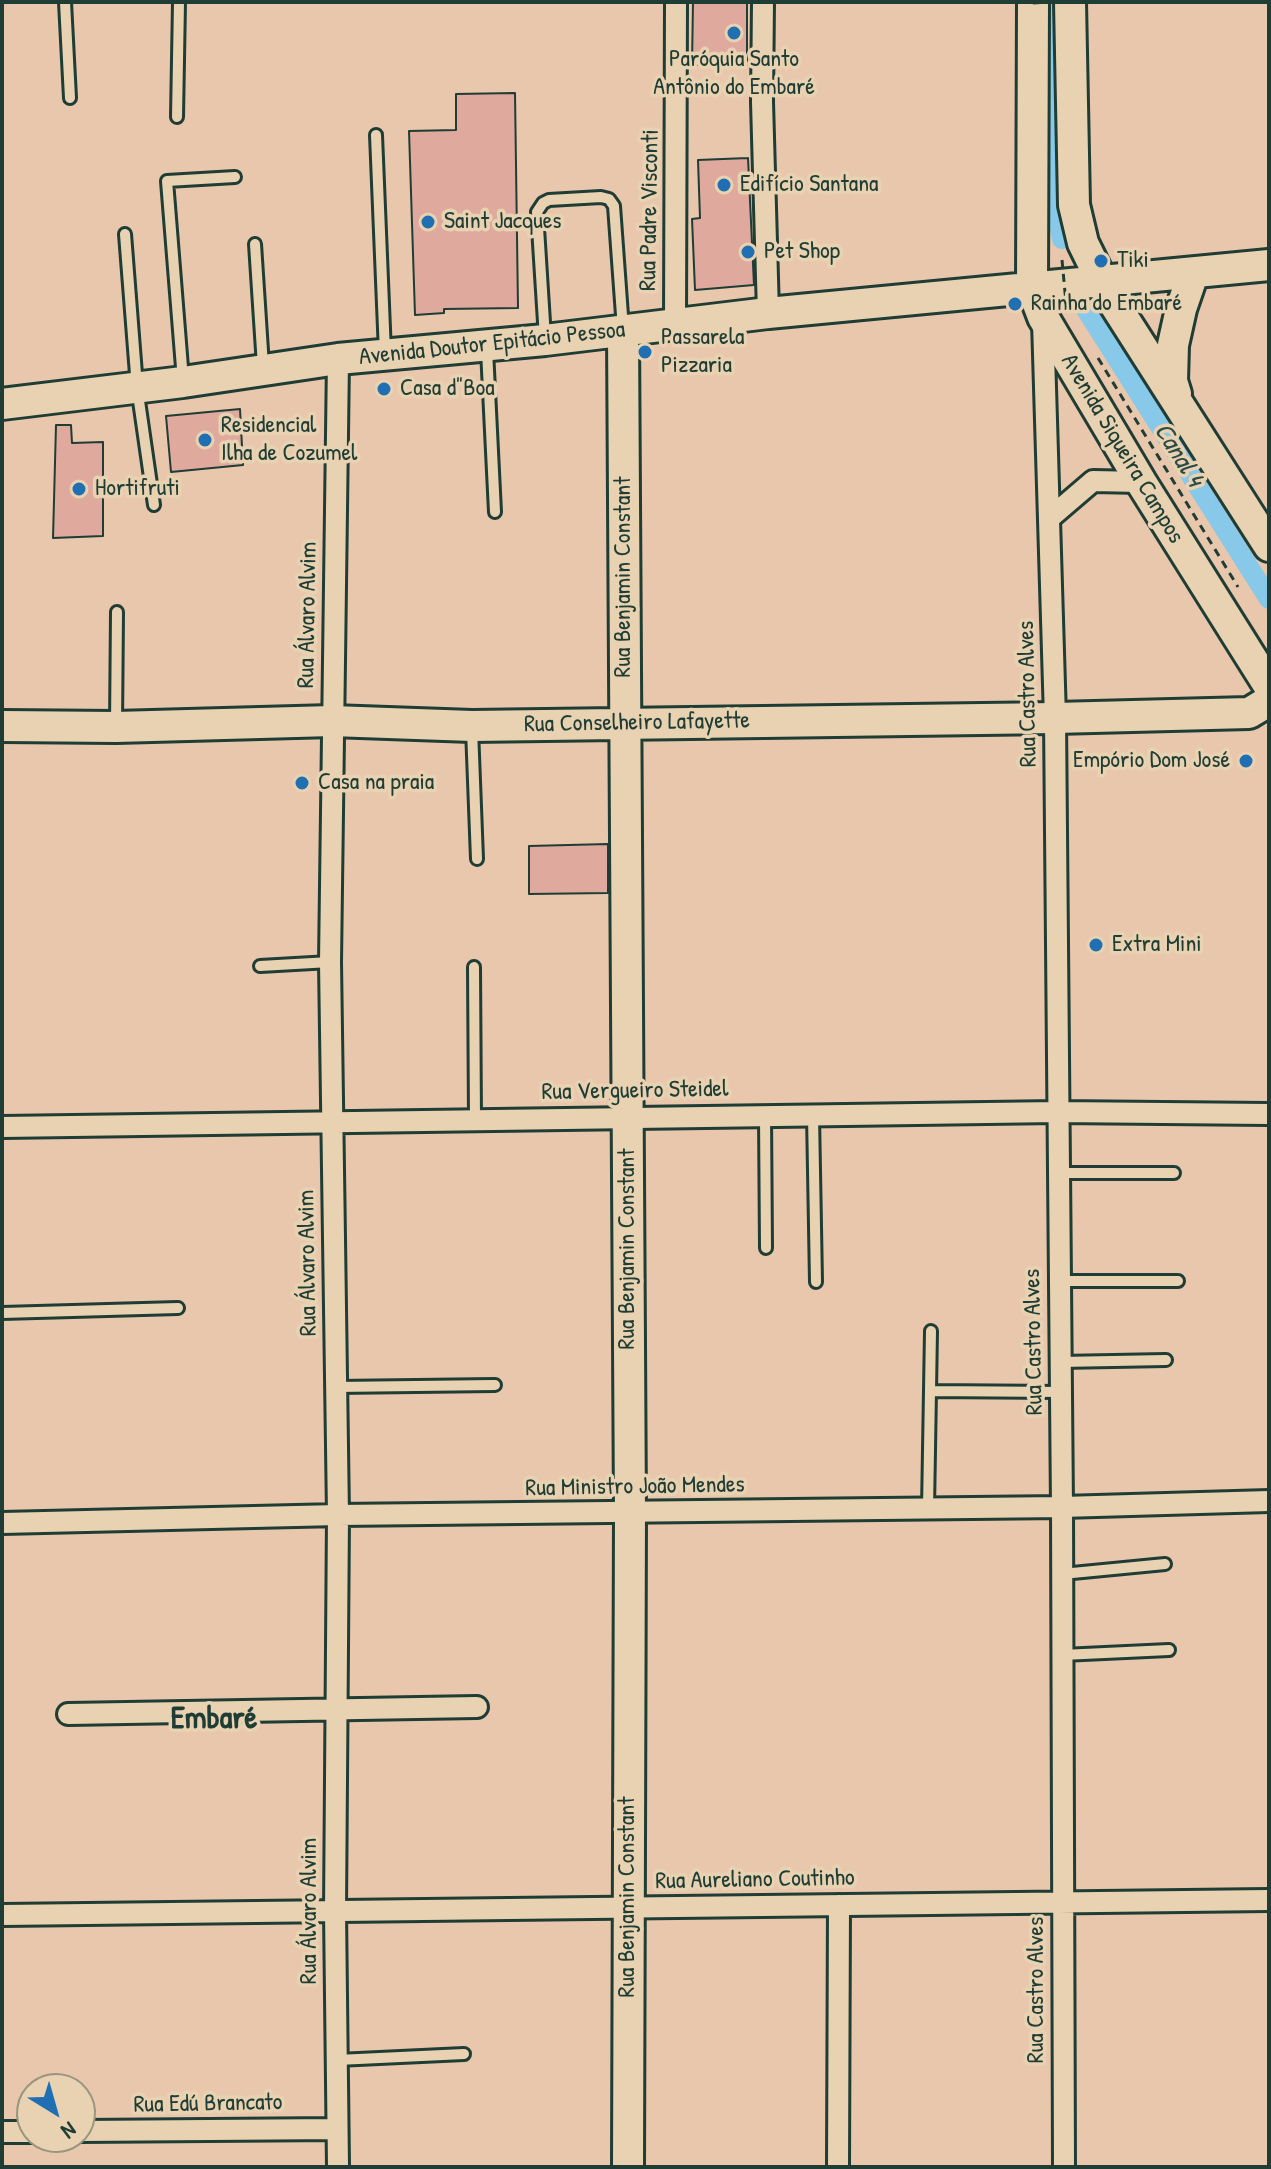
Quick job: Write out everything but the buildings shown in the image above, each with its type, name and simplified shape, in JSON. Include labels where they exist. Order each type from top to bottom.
[{"type":"main road","points":[[1032,288],[1033,2]]},
{"type":"main road","points":[[1070,2],[1074,205],[1083,243],[1100,280],[1269,546]]},
{"type":"main road","name":"Avenida Doutor Epitácio Pessoa","points":[[2,404],[338,359],[1032,288],[1061,295],[1100,280],[1269,265]]},
{"type":"main road","points":[[1183,415],[1172,381],[1172,354],[1181,309],[1193,274]]},
{"type":"main road","name":"Avenida Siqueira Campos","points":[[1061,295],[1141,482],[1269,686]]},
{"type":"main road","name":"Rua Benjamin Constant","points":[[623,331],[630,1513],[628,2167]]},
{"type":"main road","name":"Rua Conselheiro Lafayette","points":[[2,726],[116,727],[332,721],[472,726],[1055,718],[1249,713],[1269,701]]},
{"type":"street","name":"Rua Padre Visconti","points":[[675,323],[676,2]]},
{"type":"street","points":[[763,2],[768,313]]},
{"type":"street","name":"Rua Castro Alves","points":[[1061,295],[1051,517],[1062,1507],[1064,2167]]},
{"type":"street","name":"Rua Álvaro Alvim","points":[[338,359],[330,962],[338,1515],[335,1911],[338,2167]]},
{"type":"street","points":[[1051,517],[1093,481],[1141,482]]},
{"type":"street","name":"Rua Vergueiro Steidel","points":[[2,1127],[1057,1112],[1269,1114]]},
{"type":"street","name":"Rua Ministro João Mendes","points":[[2,1523],[338,1515],[1062,1507],[1269,1501]]},
{"type":"street","points":[[68,1714],[477,1707]]},
{"type":"street","name":"Rua Aureliano Coutinho","points":[[2,1915],[1269,1900]]},
{"type":"street","points":[[838,2167],[839,1905]]},
{"type":"street","name":"Rua Edú Brancato","points":[[96,2131],[337,2129]]},
{"type":"lane","points":[[65,2],[70,98]]},
{"type":"lane","points":[[177,117],[179,2]]},
{"type":"lane","points":[[376,135],[385,356]]},
{"type":"lane","points":[[183,382],[167,181],[235,177]]},
{"type":"lane","points":[[545,340],[537,212],[549,200],[601,197],[609,199],[614,206],[623,331]]},
{"type":"lane","points":[[125,234],[137,387],[154,505]]},
{"type":"lane","points":[[255,244],[263,370]]},
{"type":"lane","points":[[487,344],[495,512]]},
{"type":"lane","points":[[116,727],[117,612]]},
{"type":"lane","points":[[472,726],[477,859]]},
{"type":"lane","points":[[260,966],[330,962]]},
{"type":"lane","points":[[474,967],[475,1120]]},
{"type":"lane","points":[[765,1115],[766,1248]]},
{"type":"lane","points":[[813,1115],[816,1282]]},
{"type":"lane","points":[[1058,1173],[1174,1173]]},
{"type":"lane","points":[[1059,1281],[1178,1281]]},
{"type":"lane","points":[[2,1313],[178,1308]]},
{"type":"lane","points":[[928,1509],[931,1331]]},
{"type":"lane","points":[[1060,1362],[1166,1360]]},
{"type":"lane","points":[[336,1387],[495,1385]]},
{"type":"lane","points":[[930,1391],[1061,1392]]},
{"type":"lane","points":[[1062,1574],[1165,1564]]},
{"type":"lane","points":[[1062,1655],[1169,1650]]},
{"type":"lane","points":[[337,2060],[464,2054]]},
{"type":"path","points":[[1033,2],[1050,2]]},
{"type":"path","points":[[1098,358],[1245,597]]},
{"type":"waterway","name":"Canal 4","points":[[1050,2],[1051,182],[1062,239]]},
{"type":"waterway","name":"Canal 4","points":[[1087,311],[1269,599]]},
{"type":"place","name":"Paróquia Santo Antônio do Embaré","points":[[734,33]]},
{"type":"place","name":"Edifício Santana","points":[[724,185]]},
{"type":"place","name":"Saint Jacques","points":[[428,222]]},
{"type":"place","name":"Pet Shop","points":[[748,252]]},
{"type":"place","name":"Tiki","points":[[1101,261]]},
{"type":"place","name":"Rainha do Embaré","points":[[1015,304]]},
{"type":"place","name":"Passarela Pizzaria","points":[[645,352]]},
{"type":"place","name":"Casa d\"Boa","points":[[384,389]]},
{"type":"place","name":"Residencial Ilha de Cozumel","points":[[205,440]]},
{"type":"place","name":"Hortifruti","points":[[79,489]]},
{"type":"place","name":"Empório Dom José","points":[[1246,761]]},
{"type":"place","name":"Casa na praia","points":[[302,783]]},
{"type":"place","name":"Extra Mini","points":[[1096,945]]},
{"type":"district","name":"Embaré","points":[[214,1719]]}]
